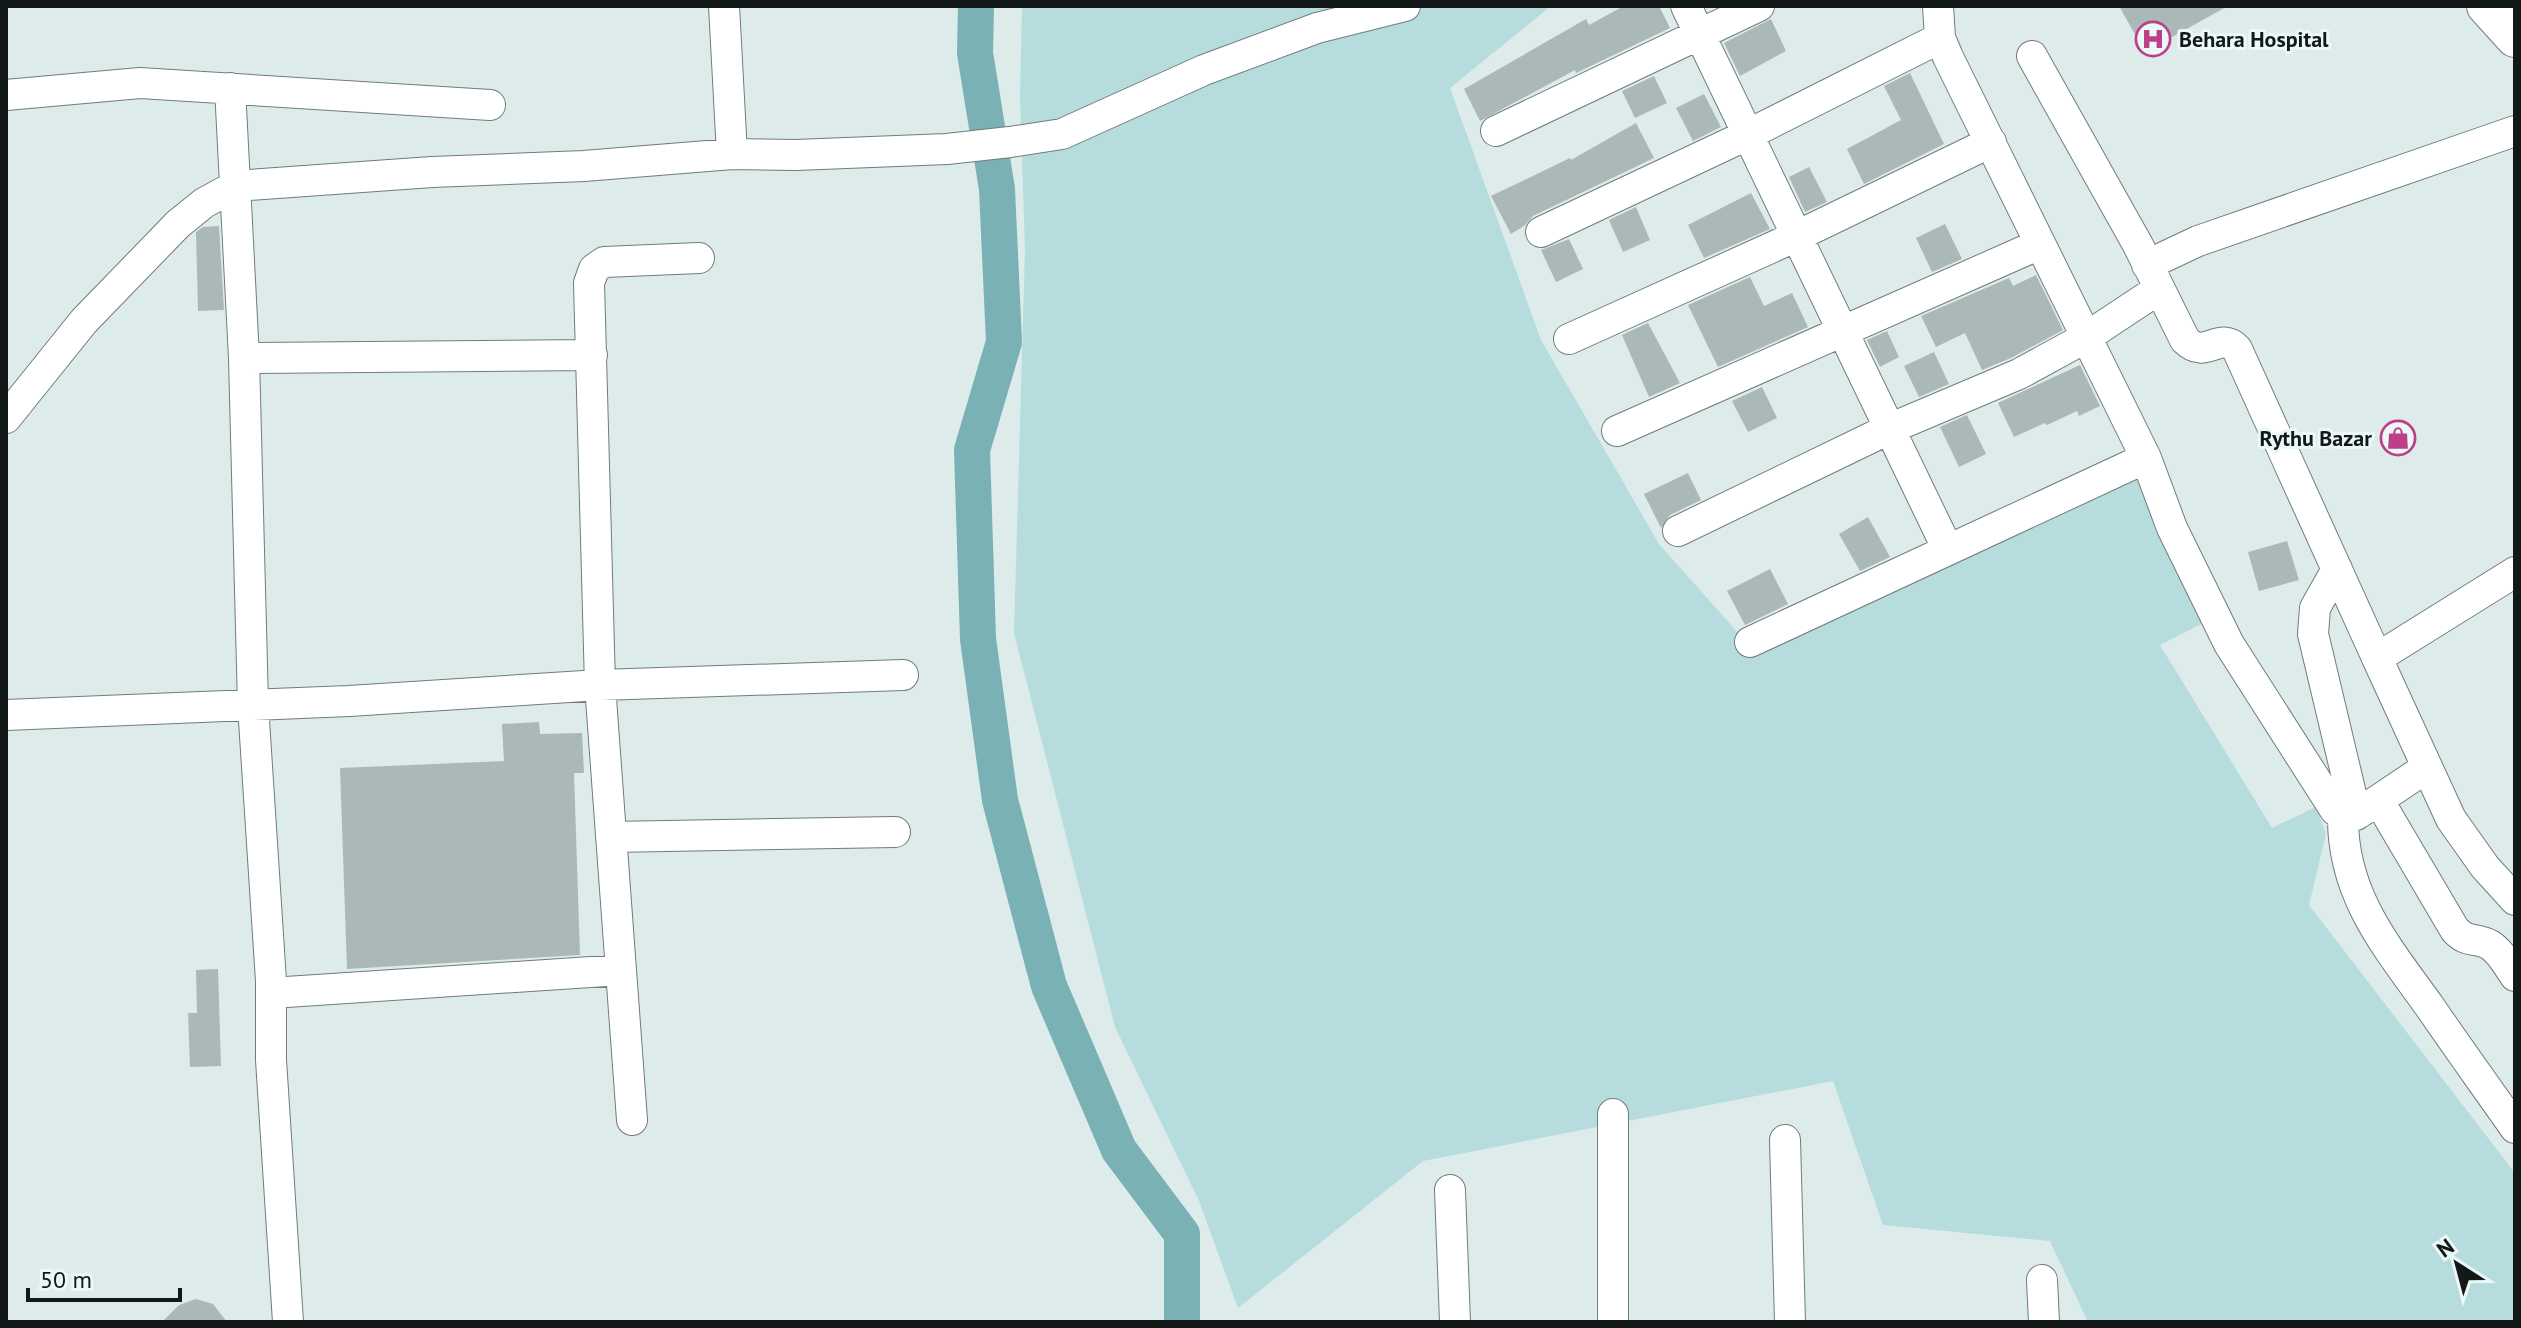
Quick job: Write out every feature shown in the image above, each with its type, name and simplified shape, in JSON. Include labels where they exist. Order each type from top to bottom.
[{"type":"main road","points":[[2486,6],[2515,38]]},
{"type":"street","points":[[724,6],[732,154]]},
{"type":"street","points":[[6,418],[84,321],[178,224],[204,203],[235,186],[584,166],[732,154],[796,155],[947,149],[1062,134],[1204,70],[1303,33],[1405,6]]},
{"type":"street","points":[[1686,6],[1948,550]]},
{"type":"street","points":[[1496,131],[1759,6]]},
{"type":"street","points":[[1541,232],[1747,135],[1945,16],[1991,142],[2146,458],[2172,528],[2237,660],[2335,810],[2359,811]]},
{"type":"street","points":[[2032,56],[2083,142],[2185,340],[2192,347],[2202,349],[2223,341],[2237,349],[2426,768],[2461,836],[2515,900]]},
{"type":"street","points":[[6,95],[140,83],[490,105]]},
{"type":"street","points":[[230,88],[244,358],[253,705],[288,1322]]},
{"type":"street","points":[[1678,531],[1889,429],[1998,384],[2085,338],[2198,241],[2515,131]]},
{"type":"street","points":[[1569,339],[1797,236],[1991,142]]},
{"type":"street","points":[[1617,431],[2040,244]]},
{"type":"street","points":[[632,1120],[600,685],[589,283],[594,269],[604,262],[699,258]]},
{"type":"street","points":[[244,358],[592,355]]},
{"type":"street","points":[[1750,642],[2146,458]]},
{"type":"street","points":[[2337,569],[2315,608],[2313,634],[2359,811],[2463,939],[2486,943],[2494,948],[2515,976]]},
{"type":"street","points":[[2377,658],[2514,574]]},
{"type":"street","points":[[6,715],[253,705],[600,685],[903,675]]},
{"type":"street","points":[[2426,768],[2359,811],[2343,848],[2346,862],[2368,916],[2515,1128]]},
{"type":"street","points":[[611,837],[895,832]]},
{"type":"street","points":[[271,993],[621,970]]},
{"type":"street","points":[[1613,1114],[1613,1322]]},
{"type":"street","points":[[1785,1140],[1790,1322]]},
{"type":"street","points":[[1450,1190],[1455,1322]]},
{"type":"street","points":[[2042,1280],[2044,1322]]},
{"type":"shaded area","points":[[1022,6],[1551,6],[1450,88],[1541,340],[1659,544],[1756,653],[2138,476],[2205,622],[2160,645],[2272,828],[2316,807],[2326,834],[2309,905],[2515,1173],[2515,1322],[2088,1322],[2050,1241],[1883,1225],[1833,1081],[1423,1161],[1238,1308],[1199,1201],[1115,1027],[1014,633],[1025,250],[1020,96]]},
{"type":"building","points":[[1624,6],[1659,6],[1670,28],[1576,73],[1575,70],[1480,121],[1464,89],[1586,19],[1589,25]]},
{"type":"building","points":[[2119,6],[2228,6],[2145,52]]},
{"type":"building","points":[[1771,19],[1786,51],[1740,76],[1724,43]]},
{"type":"building","points":[[1910,73],[1944,144],[1864,184],[1847,149],[1901,120],[1884,86]]},
{"type":"building","points":[[1654,76],[1667,103],[1635,118],[1622,91]]},
{"type":"building","points":[[1704,94],[1721,127],[1693,141],[1676,108]]},
{"type":"building","points":[[1636,123],[1654,158],[1533,216],[1511,234],[1491,196],[1571,160]]},
{"type":"building","points":[[1809,167],[1827,202],[1805,212],[1789,177]]},
{"type":"building","points":[[1751,193],[1770,229],[1704,258],[1688,225]]},
{"type":"building","points":[[1636,207],[1650,240],[1623,252],[1609,220]]},
{"type":"building","points":[[1945,224],[1962,259],[1932,272],[1916,238]]},
{"type":"building","points":[[219,226],[224,310],[198,311],[196,232],[203,227]]},
{"type":"building","points":[[1569,239],[1583,269],[1556,282],[1541,250]]},
{"type":"building","points":[[2036,275],[2063,330],[1982,370],[1965,333],[1936,347],[1921,316],[2009,278],[2013,286]]},
{"type":"building","points":[[1750,277],[1764,306],[1792,293],[1808,327],[1718,367],[1688,305]]},
{"type":"building","points":[[1648,323],[1680,383],[1649,397],[1622,335]]},
{"type":"building","points":[[1887,331],[1899,357],[1880,367],[1867,340]]},
{"type":"building","points":[[1934,352],[1949,384],[1919,397],[1904,366]]},
{"type":"building","points":[[2080,365],[2100,406],[2079,416],[2077,411],[2014,437],[1998,403]]},
{"type":"building","points":[[1762,387],[1777,418],[1748,432],[1732,401]]},
{"type":"building","points":[[1967,415],[1986,454],[1959,467],[1940,427]]},
{"type":"building","points":[[1688,473],[1701,500],[1670,515],[1661,528],[1644,494]]},
{"type":"building","points":[[1868,517],[1890,557],[1860,571],[1839,534]]},
{"type":"building","points":[[2287,541],[2299,580],[2259,591],[2248,552]]},
{"type":"building","points":[[1770,569],[1788,604],[1745,625],[1727,591]]},
{"type":"building","points":[[539,722],[540,734],[582,733],[584,773],[574,773],[580,955],[347,969],[340,768],[504,761],[502,724]]},
{"type":"building","points":[[218,969],[221,1066],[190,1067],[188,1013],[197,1013],[196,970]]},
{"type":"building","points":[[196,1299],[213,1304],[227,1322],[162,1322],[179,1305]]},
{"type":"waterway","points":[[976,6],[975,53],[997,189],[1004,342],[972,450],[978,639],[1000,800],[1049,986],[1119,1150],[1182,1234],[1182,1322]]},
{"type":"place","name":"Behara Hospital","points":[[2153,39]]},
{"type":"place","name":"Rythu Bazar","points":[[2398,438]]}]
